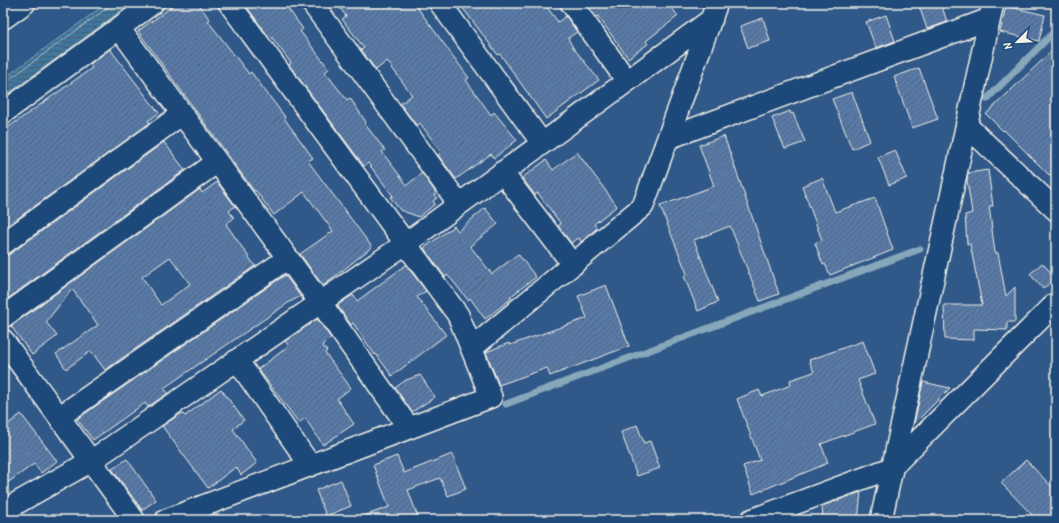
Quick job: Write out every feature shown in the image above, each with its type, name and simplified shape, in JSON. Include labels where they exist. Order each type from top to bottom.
[{"type":"main road","points":[[3,18],[24,3]]},
{"type":"street","points":[[3,113],[153,3]]},
{"type":"street","points":[[166,520],[491,397],[458,315],[229,3]]},
{"type":"street","points":[[312,3],[459,204]]},
{"type":"street","points":[[440,3],[542,143]]},
{"type":"street","points":[[571,3],[627,81]]},
{"type":"street","points":[[472,348],[643,206],[669,138],[710,8]]},
{"type":"street","points":[[3,507],[10,507],[91,461],[405,244],[627,81],[710,8]]},
{"type":"street","points":[[669,138],[991,11]]},
{"type":"street","points":[[881,520],[891,468],[991,11]]},
{"type":"street","points":[[119,28],[320,302],[409,428]]},
{"type":"street","points":[[3,244],[182,114]]},
{"type":"street","points":[[967,126],[1056,210]]},
{"type":"street","points":[[3,317],[217,162]]},
{"type":"street","points":[[502,172],[573,265]]},
{"type":"street","points":[[59,417],[288,258]]},
{"type":"street","points":[[751,520],[891,468],[1056,303]]},
{"type":"street","points":[[3,340],[134,520]]},
{"type":"street","points":[[237,360],[310,466]]},
{"type":"water","points":[[107,3],[139,3],[3,103],[3,79]]},
{"type":"building","points":[[177,3],[198,3],[210,20],[208,21],[249,74],[251,72],[285,117],[284,118],[313,158],[308,161],[372,247],[323,286],[300,254],[333,231],[304,192],[274,215],[255,190],[254,191],[138,31]]},
{"type":"building","points":[[244,3],[284,3],[303,29],[300,31],[329,69],[325,72],[347,100],[350,98],[366,122],[364,123],[385,150],[382,152],[407,185],[422,173],[436,193],[434,195],[437,198],[433,201],[435,204],[419,217],[400,210],[390,197],[393,196],[368,163],[364,166],[289,65],[291,63],[270,35],[268,36]]},
{"type":"building","points":[[336,3],[414,3],[469,78],[466,80],[491,115],[494,112],[517,140],[494,158],[491,154],[456,179],[438,155],[441,152],[420,123],[417,126],[400,104],[412,95],[387,61],[376,70],[361,50],[364,48],[342,19],[346,16]]},
{"type":"building","points":[[459,3],[544,3],[558,22],[566,16],[577,32],[568,38],[572,46],[599,80],[546,119],[500,54],[498,55]]},
{"type":"building","points":[[586,3],[668,3],[678,16],[646,41],[648,44],[628,58],[598,16],[596,17]]},
{"type":"building","points":[[918,3],[941,3],[947,22],[927,29]]},
{"type":"building","points":[[1006,6],[1045,15],[1039,41],[1000,32]]},
{"type":"building","points":[[886,15],[895,41],[876,48],[866,22]]},
{"type":"building","points":[[763,18],[770,41],[748,48],[740,26]]},
{"type":"building","points":[[1056,47],[1056,182],[986,114]]},
{"type":"building","points":[[110,49],[159,113],[148,121],[150,123],[3,229],[3,131],[92,68],[90,64]]},
{"type":"building","points":[[919,68],[938,119],[912,128],[894,77]]},
{"type":"building","points":[[852,92],[870,141],[852,149],[832,99]]},
{"type":"building","points":[[790,111],[791,114],[793,113],[805,142],[785,149],[772,118]]},
{"type":"building","points":[[724,136],[779,294],[760,301],[730,226],[694,240],[718,302],[698,311],[684,276],[687,274],[660,206],[714,186],[699,145]]},
{"type":"building","points":[[164,142],[185,170],[3,302],[3,256],[10,254]]},
{"type":"building","points":[[895,150],[907,178],[889,185],[878,157]]},
{"type":"building","points":[[577,152],[617,206],[594,224],[597,228],[581,242],[579,238],[571,243],[558,226],[561,224],[538,193],[535,195],[522,178],[546,160],[553,170]]},
{"type":"building","points":[[988,170],[993,206],[989,206],[995,253],[998,253],[1006,296],[1015,287],[1015,322],[1007,322],[1007,330],[974,329],[974,340],[945,339],[944,305],[982,305],[970,244],[967,244],[965,215],[972,213],[967,180],[968,173]]},
{"type":"building","points":[[822,178],[835,212],[875,198],[893,250],[830,275],[825,264],[823,265],[815,243],[822,240],[802,186]]},
{"type":"building","points":[[217,182],[235,206],[229,211],[234,218],[226,224],[255,266],[105,370],[91,351],[66,369],[56,354],[98,325],[72,289],[46,322],[57,336],[32,355],[11,326],[200,189],[202,193]],"holes":[[[170,257],[190,284],[161,305],[142,277]]]},
{"type":"building","points":[[485,208],[498,224],[470,246],[492,274],[518,254],[536,277],[485,319],[470,298],[468,300],[447,275],[445,277],[424,248],[454,226],[458,231]]},
{"type":"building","points":[[1042,263],[1056,278],[1043,289],[1030,274]]},
{"type":"building","points":[[406,265],[426,291],[417,297],[446,335],[392,376],[376,354],[375,355],[353,323],[351,325],[337,305],[353,295],[357,301]]},
{"type":"building","points":[[285,275],[300,296],[164,388],[168,393],[148,407],[145,403],[93,440],[77,419]]},
{"type":"building","points":[[606,285],[629,346],[550,376],[547,368],[499,385],[486,352],[587,318],[578,296]]},
{"type":"building","points":[[317,319],[331,338],[322,345],[327,351],[325,353],[351,388],[337,399],[354,424],[323,445],[305,418],[299,423],[258,369],[289,346],[285,341]]},
{"type":"building","points":[[863,341],[875,374],[858,380],[875,424],[821,444],[828,463],[753,494],[743,466],[760,460],[737,399],[759,390],[762,396],[791,385],[790,380],[814,372],[809,360]]},
{"type":"building","points":[[420,375],[435,397],[412,412],[395,388],[406,380]]},
{"type":"building","points":[[923,382],[950,388],[914,424]]},
{"type":"building","points":[[221,389],[244,420],[233,429],[257,463],[241,475],[236,467],[208,488],[162,426],[182,413],[185,416]]},
{"type":"building","points":[[21,414],[57,461],[41,473],[34,464],[3,486],[3,428]]},
{"type":"building","points":[[637,425],[644,443],[650,441],[660,468],[637,476],[621,432]]},
{"type":"building","points":[[452,454],[466,489],[448,496],[440,478],[408,490],[419,520],[358,520],[358,518],[389,507],[373,465],[397,456],[404,473]]},
{"type":"building","points":[[127,459],[156,500],[142,510],[112,469]]},
{"type":"building","points":[[1026,460],[1056,491],[1056,520],[1037,520],[1001,483]]},
{"type":"building","points":[[341,480],[351,506],[326,516],[316,490]]},
{"type":"building","points":[[861,492],[858,520],[823,520],[822,506]]},
{"type":"waterway","points":[[987,99],[1056,30]]},
{"type":"waterway","points":[[506,404],[920,249]]}]
